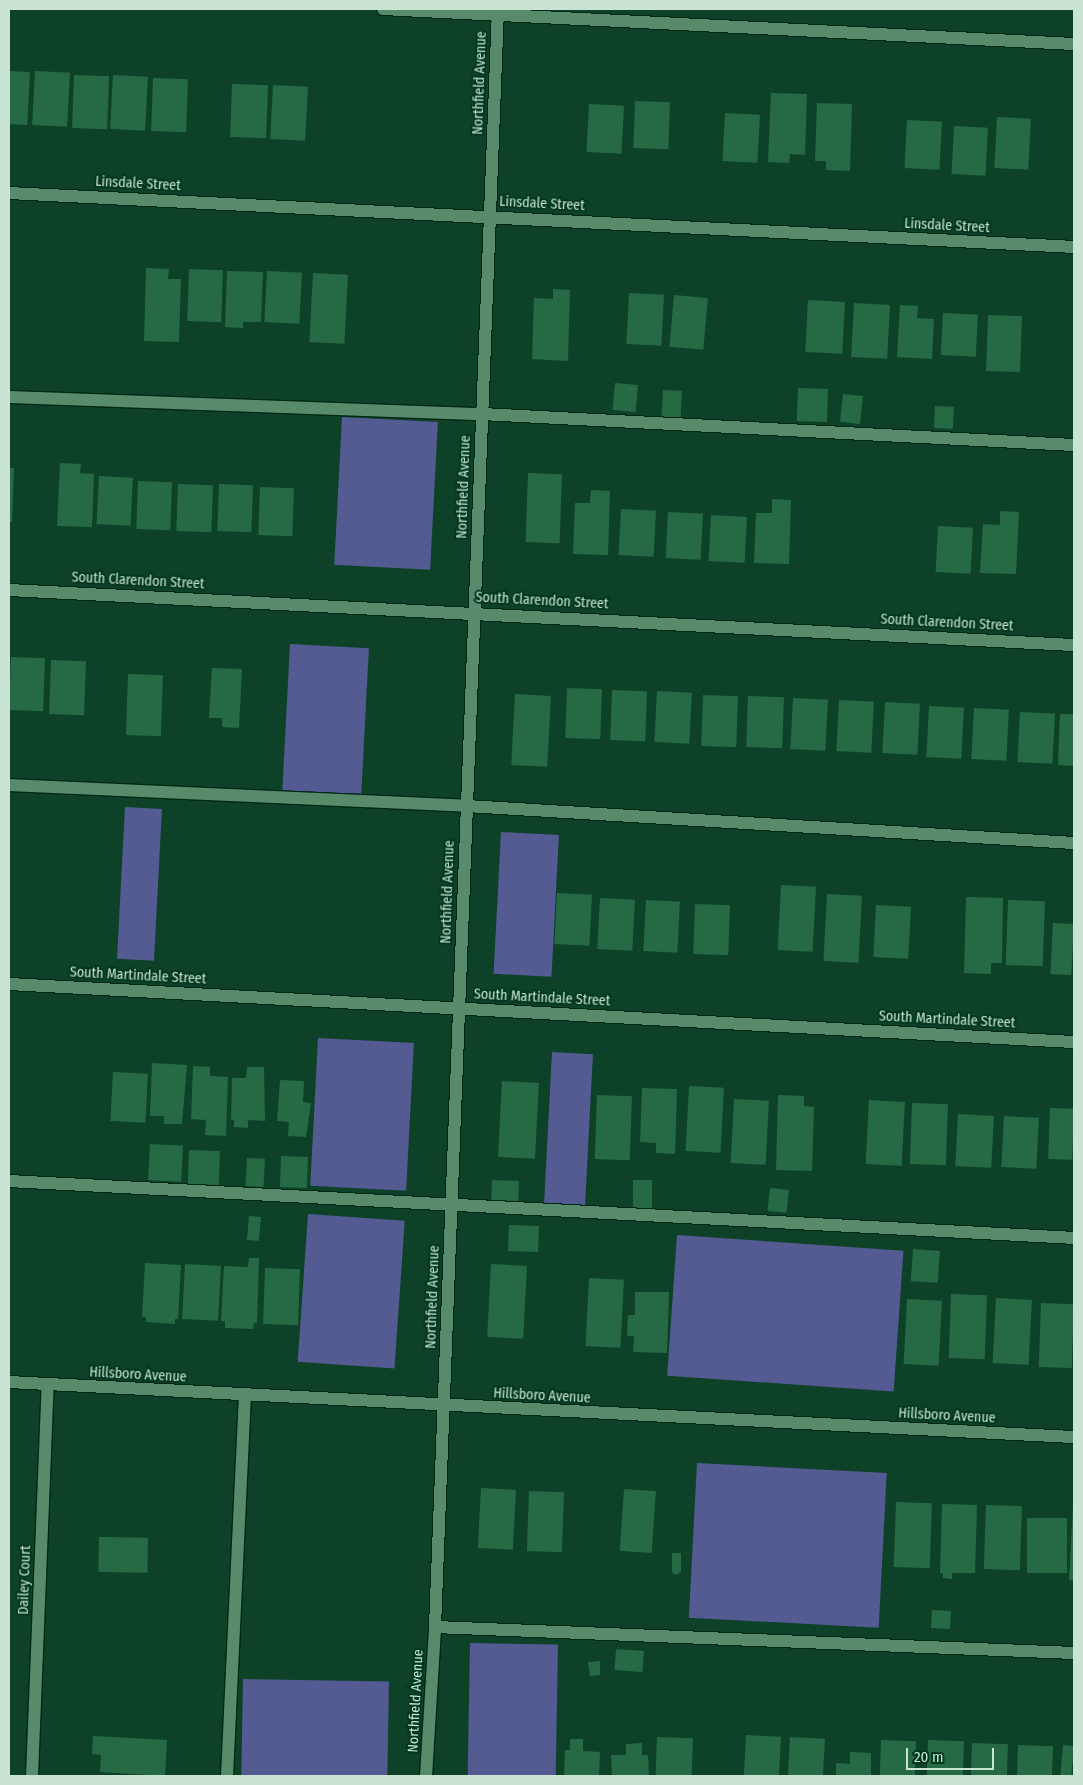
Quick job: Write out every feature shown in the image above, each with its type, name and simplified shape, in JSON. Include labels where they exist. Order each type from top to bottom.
[{"type":"street","points":[[383,9],[498,12],[1074,44]]},
{"type":"street","name":"Northfield Avenue","points":[[426,1776],[435,1627],[498,12]]},
{"type":"street","name":"Linsdale Street","points":[[9,193],[1074,247]]},
{"type":"street","points":[[9,397],[482,414],[1074,445]]},
{"type":"street","name":"South Clarendon Street","points":[[9,590],[1074,645]]},
{"type":"street","points":[[9,785],[467,806],[1074,843]]},
{"type":"street","name":"South Martindale Street","points":[[9,984],[1074,1042]]},
{"type":"street","points":[[9,1181],[1074,1238]]},
{"type":"street","name":"Hillsboro Avenue","points":[[9,1382],[48,1386],[1074,1437]]},
{"type":"street","name":"Dailey Court","points":[[32,1776],[48,1386]]},
{"type":"street","points":[[227,1776],[244,1396]]},
{"type":"street","points":[[435,1627],[1074,1654]]},
{"type":"shaded area","points":[[342,417],[438,422],[430,570],[334,565]]},
{"type":"shaded area","points":[[290,644],[369,648],[361,798],[282,794]]},
{"type":"shaded area","points":[[125,807],[162,809],[154,961],[117,959]]},
{"type":"shaded area","points":[[501,832],[559,835],[551,977],[494,974]]},
{"type":"shaded area","points":[[318,1038],[414,1043],[406,1191],[310,1186]]},
{"type":"shaded area","points":[[552,1052],[593,1054],[585,1205],[544,1203]]},
{"type":"shaded area","points":[[308,1214],[405,1221],[394,1368],[298,1362]]},
{"type":"shaded area","points":[[677,1235],[903,1251],[894,1391],[667,1376]]},
{"type":"shaded area","points":[[697,1463],[887,1473],[879,1628],[689,1618]]},
{"type":"shaded area","points":[[470,1643],[558,1645],[556,1776],[468,1776]]},
{"type":"shaded area","points":[[243,1679],[389,1682],[387,1776],[241,1776]]},
{"type":"building","points":[[9,71],[30,72],[27,125],[9,124]]},
{"type":"building","points":[[35,71],[70,73],[67,127],[32,125]]},
{"type":"building","points":[[74,75],[109,76],[107,129],[72,128]]},
{"type":"building","points":[[113,75],[148,77],[145,131],[110,129]]},
{"type":"building","points":[[153,78],[188,79],[186,132],[151,131]]},
{"type":"building","points":[[232,84],[268,85],[266,138],[230,137]]},
{"type":"building","points":[[273,85],[308,87],[305,141],[270,139]]},
{"type":"building","points":[[771,93],[807,94],[805,155],[790,154],[789,163],[768,162]]},
{"type":"building","points":[[635,101],[670,102],[668,149],[633,148]]},
{"type":"building","points":[[817,103],[852,104],[850,171],[826,170],[826,161],[815,161]]},
{"type":"building","points":[[589,104],[624,106],[621,154],[586,152]]},
{"type":"building","points":[[725,113],[760,115],[757,163],[722,161]]},
{"type":"building","points":[[997,117],[1031,119],[1028,170],[994,168]]},
{"type":"building","points":[[907,120],[942,122],[939,170],[904,168]]},
{"type":"building","points":[[954,126],[988,128],[985,176],[951,174]]},
{"type":"building","points":[[146,268],[169,269],[168,279],[181,279],[179,342],[144,341]]},
{"type":"building","points":[[189,269],[223,270],[221,322],[187,321]]},
{"type":"building","points":[[227,271],[263,272],[261,322],[243,322],[243,328],[225,327]]},
{"type":"building","points":[[267,271],[302,273],[299,324],[264,322]]},
{"type":"building","points":[[313,273],[348,275],[344,344],[309,342]]},
{"type":"building","points":[[553,289],[570,290],[568,361],[532,359],[534,298],[553,299]]},
{"type":"building","points":[[629,293],[664,295],[661,346],[626,344]]},
{"type":"building","points":[[674,295],[708,298],[703,350],[669,347]]},
{"type":"building","points":[[808,300],[845,302],[842,354],[805,352]]},
{"type":"building","points":[[854,303],[890,305],[887,359],[851,357]]},
{"type":"building","points":[[900,305],[918,306],[917,318],[934,319],[932,359],[897,357]]},
{"type":"building","points":[[943,313],[978,315],[976,357],[941,355]]},
{"type":"building","points":[[988,315],[1022,316],[1020,372],[986,371]]},
{"type":"building","points":[[615,383],[638,385],[636,412],[613,410]]},
{"type":"building","points":[[798,388],[828,389],[827,422],[797,421]]},
{"type":"building","points":[[663,390],[682,391],[681,418],[662,417]]},
{"type":"building","points":[[843,394],[863,396],[860,424],[840,422]]},
{"type":"building","points":[[935,406],[954,407],[953,429],[934,428]]},
{"type":"building","points":[[60,463],[81,464],[80,473],[94,474],[92,527],[57,526]]},
{"type":"building","points":[[9,468],[14,468],[12,522],[9,522]]},
{"type":"building","points":[[528,473],[562,474],[560,543],[526,542]]},
{"type":"building","points":[[99,476],[133,478],[130,526],[96,524]]},
{"type":"building","points":[[138,481],[172,482],[170,530],[136,529]]},
{"type":"building","points":[[178,484],[213,485],[211,532],[176,531]]},
{"type":"building","points":[[219,484],[253,485],[251,532],[217,531]]},
{"type":"building","points":[[260,487],[294,488],[292,536],[258,535]]},
{"type":"building","points":[[591,490],[610,491],[608,555],[573,554],[575,503],[590,503]]},
{"type":"building","points":[[772,499],[791,500],[789,564],[754,563],[756,513],[772,513]]},
{"type":"building","points":[[621,509],[656,511],[654,557],[619,555]]},
{"type":"building","points":[[1000,511],[1019,512],[1016,574],[980,573],[983,524],[1000,525]]},
{"type":"building","points":[[668,512],[703,514],[701,560],[666,558]]},
{"type":"building","points":[[711,515],[747,517],[745,563],[709,561]]},
{"type":"building","points":[[938,526],[973,528],[971,574],[936,572]]},
{"type":"building","points":[[11,657],[45,658],[43,711],[9,710]]},
{"type":"building","points":[[51,660],[86,661],[84,715],[49,714]]},
{"type":"building","points":[[212,668],[242,669],[239,728],[222,727],[222,718],[209,718]]},
{"type":"building","points":[[128,674],[163,675],[161,736],[126,735]]},
{"type":"building","points":[[567,688],[602,689],[600,739],[565,738]]},
{"type":"building","points":[[612,690],[647,691],[645,741],[610,740]]},
{"type":"building","points":[[657,691],[692,693],[689,744],[654,742]]},
{"type":"building","points":[[515,694],[551,696],[547,767],[511,765]]},
{"type":"building","points":[[703,695],[738,696],[736,747],[701,746]]},
{"type":"building","points":[[748,696],[784,697],[782,748],[746,747]]},
{"type":"building","points":[[793,698],[828,700],[825,751],[790,749]]},
{"type":"building","points":[[839,700],[874,702],[871,753],[836,751]]},
{"type":"building","points":[[885,702],[920,704],[917,755],[882,753]]},
{"type":"building","points":[[929,706],[964,708],[961,759],[926,757]]},
{"type":"building","points":[[974,708],[1009,710],[1006,761],[971,759]]},
{"type":"building","points":[[1020,712],[1055,714],[1052,764],[1017,762]]},
{"type":"building","points":[[1060,714],[1074,714],[1074,766],[1058,765]]},
{"type":"building","points":[[781,885],[816,887],[813,952],[778,950]]},
{"type":"building","points":[[557,893],[592,895],[589,946],[554,944]]},
{"type":"building","points":[[827,894],[862,896],[858,963],[823,961]]},
{"type":"building","points":[[966,897],[1003,898],[1002,963],[991,963],[991,974],[964,973]]},
{"type":"building","points":[[600,898],[635,900],[632,951],[597,949]]},
{"type":"building","points":[[646,900],[680,902],[677,953],[643,951]]},
{"type":"building","points":[[1008,900],[1045,901],[1043,966],[1006,965]]},
{"type":"building","points":[[695,904],[730,905],[728,955],[693,954]]},
{"type":"building","points":[[876,905],[911,907],[908,959],[873,957]]},
{"type":"building","points":[[1053,923],[1074,924],[1071,975],[1050,974]]},
{"type":"building","points":[[152,1063],[187,1065],[182,1124],[164,1124],[164,1116],[150,1116]]},
{"type":"building","points":[[193,1066],[210,1067],[210,1076],[228,1077],[226,1136],[205,1135],[206,1120],[191,1119]]},
{"type":"building","points":[[247,1067],[264,1067],[265,1121],[248,1120],[248,1128],[234,1127],[234,1120],[231,1120],[232,1078],[246,1078]]},
{"type":"building","points":[[113,1072],[148,1074],[145,1123],[110,1121]]},
{"type":"building","points":[[280,1080],[304,1081],[303,1102],[311,1103],[306,1137],[288,1136],[289,1122],[277,1121]]},
{"type":"building","points":[[502,1081],[539,1083],[535,1159],[498,1157]]},
{"type":"building","points":[[689,1086],[724,1088],[721,1153],[686,1151]]},
{"type":"building","points":[[642,1088],[677,1089],[675,1154],[656,1153],[656,1143],[640,1142]]},
{"type":"building","points":[[597,1095],[632,1096],[630,1160],[595,1159]]},
{"type":"building","points":[[778,1095],[804,1096],[804,1106],[814,1107],[812,1171],[776,1170]]},
{"type":"building","points":[[734,1099],[769,1101],[766,1165],[731,1163]]},
{"type":"building","points":[[869,1100],[905,1102],[902,1166],[866,1164]]},
{"type":"building","points":[[912,1103],[948,1104],[946,1165],[910,1164]]},
{"type":"building","points":[[1050,1108],[1074,1109],[1072,1160],[1048,1159]]},
{"type":"building","points":[[958,1114],[994,1116],[991,1168],[955,1166]]},
{"type":"building","points":[[1004,1116],[1039,1118],[1036,1169],[1001,1167]]},
{"type":"building","points":[[150,1144],[183,1146],[181,1182],[148,1180]]},
{"type":"building","points":[[189,1150],[220,1151],[219,1185],[188,1184]]},
{"type":"building","points":[[281,1156],[308,1157],[307,1188],[280,1187]]},
{"type":"building","points":[[247,1158],[265,1159],[264,1187],[246,1186]]},
{"type":"building","points":[[492,1180],[519,1181],[518,1201],[491,1200]]},
{"type":"building","points":[[633,1180],[652,1180],[652,1208],[633,1208]]},
{"type":"building","points":[[770,1188],[789,1190],[786,1213],[768,1211]]},
{"type":"building","points":[[249,1216],[261,1217],[259,1241],[247,1240]]},
{"type":"building","points":[[509,1225],[539,1226],[538,1252],[508,1251]]},
{"type":"building","points":[[913,1249],[940,1251],[938,1283],[911,1281]]},
{"type":"building","points":[[249,1258],[259,1258],[257,1323],[254,1323],[253,1329],[225,1328],[225,1321],[221,1321],[224,1266],[248,1267]]},
{"type":"building","points":[[145,1263],[181,1265],[178,1319],[175,1319],[175,1324],[146,1322],[146,1317],[142,1317]]},
{"type":"building","points":[[185,1264],[221,1266],[218,1321],[182,1319]]},
{"type":"building","points":[[491,1264],[527,1266],[523,1339],[487,1337]]},
{"type":"building","points":[[265,1268],[300,1269],[298,1325],[263,1324]]},
{"type":"building","points":[[589,1278],[624,1280],[620,1348],[585,1346]]},
{"type":"building","points":[[635,1292],[669,1292],[667,1353],[633,1352],[634,1336],[627,1336],[628,1315],[635,1315]]},
{"type":"building","points":[[951,1294],[987,1295],[985,1359],[949,1358]]},
{"type":"building","points":[[996,1298],[1032,1300],[1029,1365],[993,1363]]},
{"type":"building","points":[[907,1299],[942,1301],[939,1366],[904,1364]]},
{"type":"building","points":[[1041,1303],[1074,1304],[1072,1368],[1039,1367]]},
{"type":"building","points":[[481,1488],[516,1490],[513,1550],[478,1548]]},
{"type":"building","points":[[624,1489],[656,1491],[652,1553],[620,1551]]},
{"type":"building","points":[[529,1491],[564,1492],[562,1552],[527,1551]]},
{"type":"building","points":[[896,1502],[932,1503],[930,1568],[894,1567]]},
{"type":"building","points":[[942,1504],[977,1505],[975,1573],[952,1573],[952,1579],[943,1578],[943,1573],[940,1573]]},
{"type":"building","points":[[986,1505],[1022,1506],[1020,1570],[984,1569]]},
{"type":"building","points":[[1074,1507],[1074,1581],[1069,1580]]},
{"type":"building","points":[[1027,1518],[1067,1518],[1067,1573],[1027,1573]]},
{"type":"building","points":[[99,1537],[148,1538],[147,1573],[98,1572]]},
{"type":"building","points":[[672,1553],[681,1553],[681,1572],[676,1575],[672,1572]]},
{"type":"building","points":[[932,1610],[951,1611],[950,1629],[931,1628]]},
{"type":"building","points":[[616,1649],[644,1651],[642,1672],[615,1670]]},
{"type":"building","points":[[600,1661],[600,1675],[590,1676],[588,1662]]},
{"type":"building","points":[[746,1735],[781,1737],[779,1776],[744,1776]]},
{"type":"building","points":[[93,1736],[167,1740],[165,1776],[100,1772],[101,1755],[92,1754]]},
{"type":"building","points":[[657,1737],[693,1738],[692,1776],[656,1776]]},
{"type":"building","points":[[790,1737],[825,1739],[823,1776],[788,1776]]},
{"type":"building","points":[[570,1739],[583,1739],[583,1751],[600,1752],[599,1776],[564,1776],[565,1750],[570,1750]]},
{"type":"building","points":[[881,1740],[916,1741],[915,1776],[880,1776]]},
{"type":"building","points":[[928,1740],[964,1741],[963,1776],[927,1776]]},
{"type":"building","points":[[642,1743],[642,1755],[648,1755],[649,1776],[612,1776],[611,1755],[626,1755],[626,1744]]},
{"type":"building","points":[[972,1743],[1008,1744],[1007,1776],[971,1776]]},
{"type":"building","points":[[1018,1745],[1053,1746],[1052,1776],[1017,1776]]},
{"type":"building","points":[[1063,1745],[1074,1746],[1071,1776],[1060,1776]]},
{"type":"building","points":[[850,1752],[871,1753],[871,1776],[836,1776],[836,1763],[850,1764]]}]
